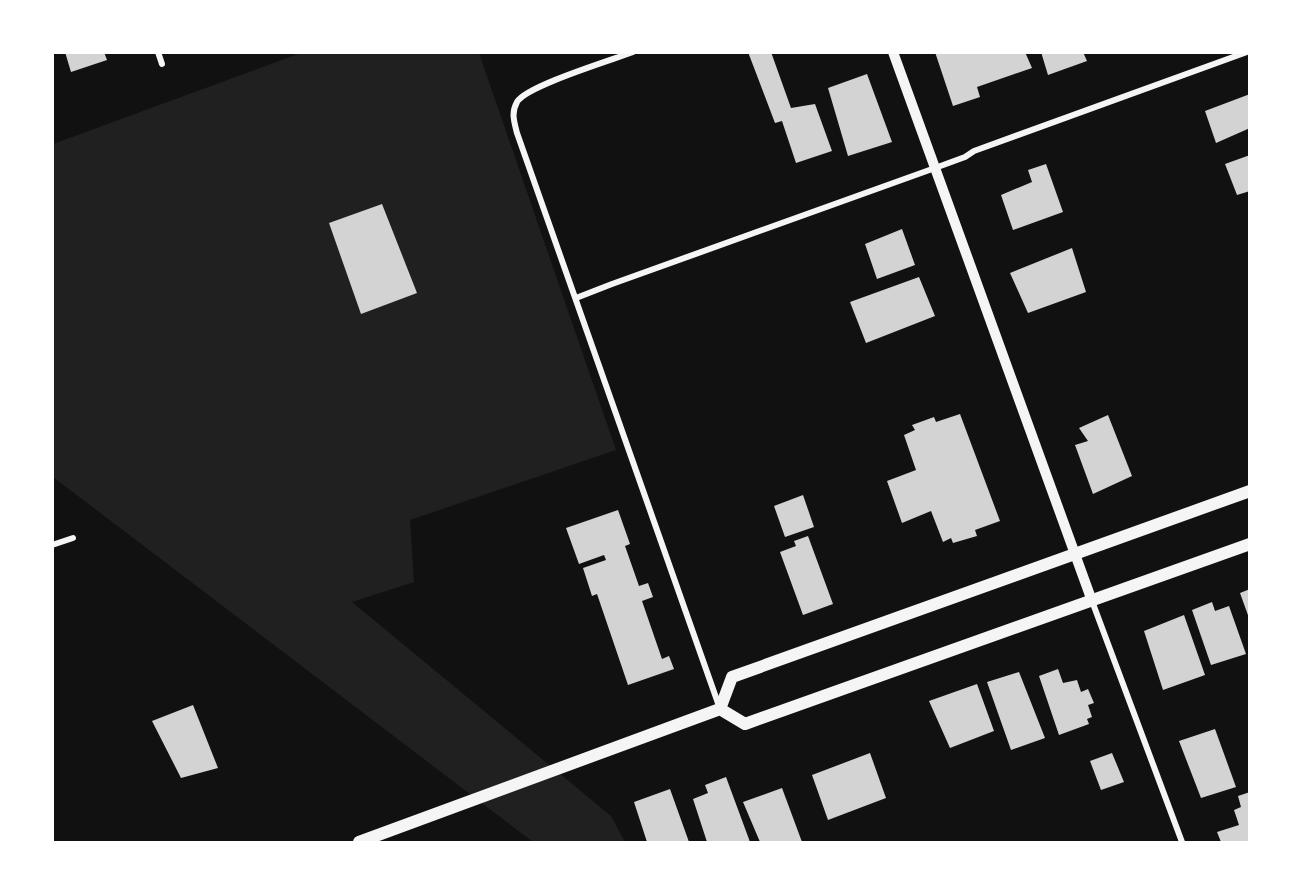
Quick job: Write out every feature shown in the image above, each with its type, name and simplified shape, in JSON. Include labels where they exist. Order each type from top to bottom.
[{"type":"main road","points":[[358,843],[382,839],[440,812],[720,709],[732,677],[1250,491]]},
{"type":"main road","points":[[720,709],[746,724],[1250,544]]},
{"type":"street","points":[[158,52],[162,64]]},
{"type":"street","points":[[633,52],[537,87],[518,99],[512,115],[720,709]]},
{"type":"street","points":[[893,52],[1182,843]]},
{"type":"street","points":[[576,298],[1247,52]]},
{"type":"street","points":[[52,545],[73,538]]},
{"type":"shaded area","points":[[301,53],[479,53],[616,450],[410,520],[414,582],[352,602],[611,816],[625,842],[533,842],[53,477],[53,144]]},
{"type":"building","points":[[65,52],[104,52],[107,60],[71,72]]},
{"type":"building","points":[[748,52],[771,52],[791,108],[815,104],[832,151],[796,163],[782,121],[775,123]]},
{"type":"building","points":[[935,52],[1025,52],[1032,68],[977,87],[980,97],[953,106]]},
{"type":"building","points":[[1041,52],[1083,52],[1087,61],[1048,75]]},
{"type":"building","points":[[867,74],[892,142],[848,156],[828,88]]},
{"type":"building","points":[[1250,94],[1250,128],[1216,143],[1205,111]]},
{"type":"building","points":[[1250,155],[1250,191],[1237,195],[1225,164]]},
{"type":"building","points":[[1046,164],[1063,212],[1013,230],[1001,195],[1032,182],[1028,170]]},
{"type":"building","points":[[382,204],[417,293],[361,314],[329,223]]},
{"type":"building","points":[[902,229],[915,265],[877,279],[865,244]]},
{"type":"building","points":[[1072,248],[1086,292],[1028,313],[1010,273]]},
{"type":"building","points":[[919,277],[935,316],[866,343],[850,302]]},
{"type":"building","points":[[960,414],[1000,521],[975,530],[977,536],[953,543],[951,538],[943,542],[931,511],[902,523],[887,481],[916,470],[904,435],[915,430],[912,425],[934,417],[936,422]]},
{"type":"building","points":[[1108,415],[1132,476],[1093,494],[1075,445],[1088,441],[1079,428]]},
{"type":"building","points":[[803,495],[814,527],[785,537],[774,506]]},
{"type":"building","points":[[618,510],[630,544],[625,546],[639,586],[648,583],[653,597],[642,601],[662,659],[669,656],[674,669],[628,685],[597,594],[592,596],[583,568],[606,560],[604,555],[579,564],[566,528]]},
{"type":"building","points":[[808,536],[833,604],[803,615],[780,552],[796,546],[794,541]]},
{"type":"building","points":[[1250,589],[1250,618],[1249,618],[1240,593]]},
{"type":"building","points":[[1212,602],[1215,611],[1229,606],[1246,654],[1211,665],[1192,610]]},
{"type":"building","points":[[1184,615],[1205,675],[1163,690],[1144,631]]},
{"type":"building","points":[[1058,669],[1063,683],[1077,680],[1081,692],[1088,689],[1094,703],[1088,705],[1092,717],[1087,719],[1089,724],[1059,735],[1039,676]]},
{"type":"building","points":[[1019,672],[1045,738],[1011,750],[987,682]]},
{"type":"building","points":[[977,684],[994,731],[950,748],[929,701]]},
{"type":"building","points":[[193,705],[218,768],[181,778],[152,721]]},
{"type":"building","points":[[1215,729],[1236,787],[1201,798],[1179,741]]},
{"type":"building","points":[[870,753],[886,798],[828,820],[812,775]]},
{"type":"building","points":[[1112,753],[1124,782],[1101,790],[1090,761]]},
{"type":"building","points":[[726,777],[750,842],[707,842],[693,799],[708,793],[705,785]]},
{"type":"building","points":[[782,788],[802,842],[760,842],[743,802]]},
{"type":"building","points":[[670,789],[689,842],[647,842],[634,802]]},
{"type":"building","points":[[1250,792],[1250,842],[1221,842],[1217,832],[1239,825],[1234,810],[1241,807],[1238,796]]}]
